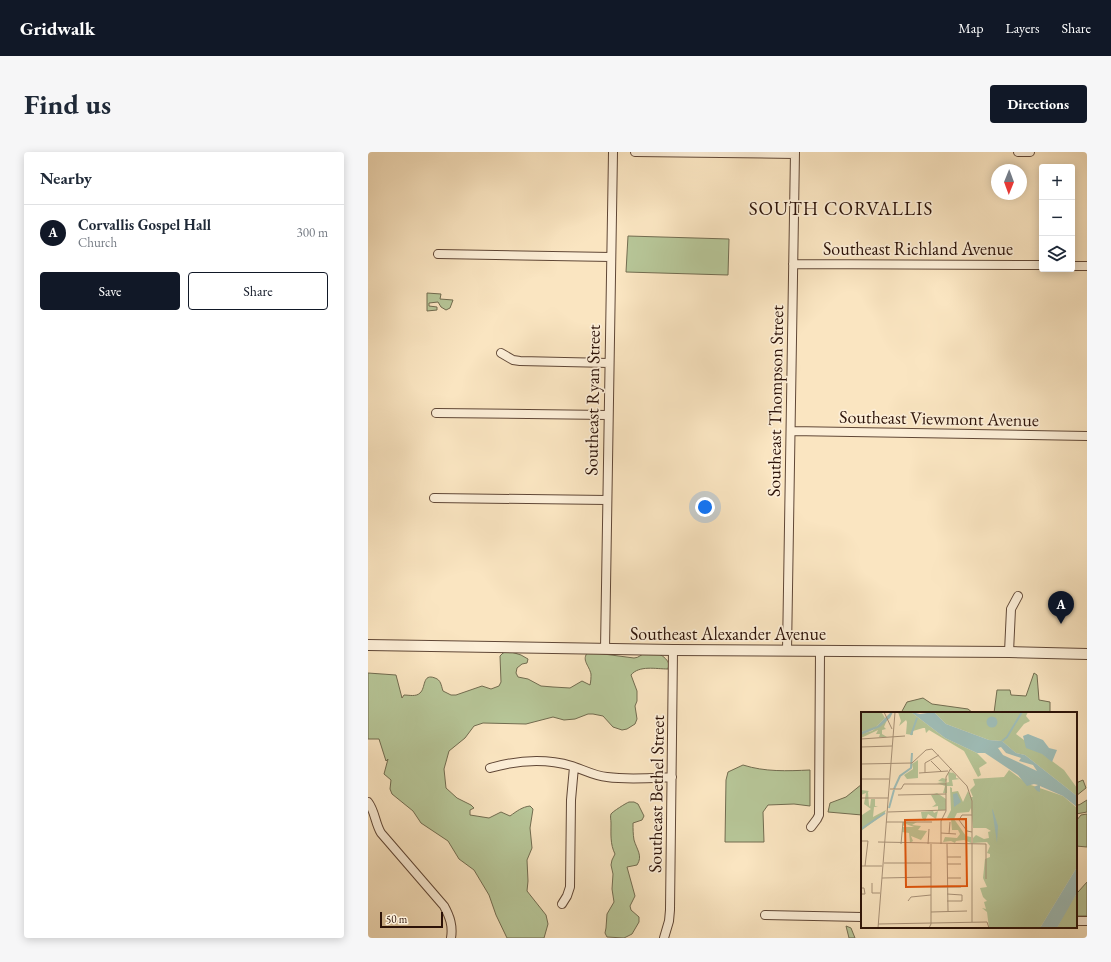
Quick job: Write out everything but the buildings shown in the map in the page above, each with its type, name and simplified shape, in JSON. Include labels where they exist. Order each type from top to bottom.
[{"type":"street","name":"Southeast Ryan Street","points":[[605,649],[606,500],[613,152]]},
{"type":"street","points":[[635,152],[795,153]]},
{"type":"street","points":[[1018,152],[1030,152]]},
{"type":"street","name":"Southeast Thompson Street","points":[[787,651],[795,153]]},
{"type":"street","points":[[438,254],[611,257]]},
{"type":"street","name":"Southeast Richland Avenue","points":[[794,264],[1039,265]]},
{"type":"street","points":[[1075,266],[1087,266]]},
{"type":"street","points":[[501,353],[520,362],[609,363]]},
{"type":"street","points":[[436,413],[608,416]]},
{"type":"street","name":"Southeast Viewmont Avenue","points":[[791,431],[1087,436]]},
{"type":"street","points":[[434,498],[606,500]]},
{"type":"street","points":[[1009,652],[1012,609],[1018,596]]},
{"type":"street","name":"Southeast Alexander Avenue","points":[[368,645],[1087,654]]},
{"type":"street","name":"Southeast Bethel Street","points":[[664,938],[669,921],[670,910],[673,650]]},
{"type":"street","points":[[811,827],[818,815],[820,651]]},
{"type":"street","points":[[490,768],[510,762],[539,760],[559,762],[590,773],[616,778],[672,777]]},
{"type":"street","points":[[562,904],[570,887],[574,767]]},
{"type":"street","points":[[368,802],[373,810],[375,820],[381,833],[444,906],[452,924],[451,938]]},
{"type":"street","points":[[765,915],[861,917]]},
{"type":"green space","points":[[628,236],[729,239],[728,275],[626,272]]},
{"type":"green space","points":[[427,293],[441,294],[440,299],[453,300],[450,308],[446,310],[441,307],[438,302],[429,303],[429,306],[437,307],[437,310],[427,311]]},
{"type":"green space","points":[[508,651],[528,659],[527,663],[522,664],[517,668],[516,673],[518,677],[528,679],[541,686],[553,687],[570,688],[582,681],[590,685],[591,674],[585,660],[588,652],[634,658],[649,652],[653,652],[663,656],[669,664],[668,669],[643,669],[634,672],[631,675],[637,691],[637,701],[635,706],[637,719],[635,724],[627,729],[622,730],[613,727],[603,716],[593,714],[588,714],[575,719],[564,720],[553,717],[526,724],[483,723],[474,726],[465,738],[449,751],[444,769],[446,788],[457,798],[474,808],[470,810],[470,815],[489,818],[501,812],[510,816],[524,807],[530,806],[533,809],[530,828],[532,848],[527,860],[527,891],[546,915],[548,924],[544,938],[507,938],[496,915],[489,895],[474,870],[459,859],[448,841],[421,823],[413,811],[392,794],[390,789],[391,780],[384,774],[388,759],[386,761],[379,739],[368,739],[368,673],[396,675],[402,698],[404,695],[418,694],[422,691],[426,679],[431,677],[438,680],[443,691],[451,695],[456,695],[482,686],[491,689],[499,686],[501,682],[500,656]]},
{"type":"green space","points":[[1034,673],[1037,675],[1039,700],[1050,702],[1050,712],[994,712],[997,690],[1010,690],[1011,695],[1026,696]]},
{"type":"green space","points":[[923,698],[932,704],[968,709],[972,712],[902,712],[907,702]]},
{"type":"green space","points":[[743,765],[768,770],[810,770],[810,806],[794,804],[768,805],[763,812],[764,842],[725,842],[726,780],[728,772]]},
{"type":"green space","points":[[1083,780],[1086,788],[1077,795],[1077,783]]},
{"type":"green space","points":[[861,785],[861,815],[828,812],[830,803],[846,797]]},
{"type":"green space","points":[[1087,800],[1087,812],[1077,814],[1077,804],[1079,805]]},
{"type":"green space","points":[[629,802],[638,804],[644,816],[642,820],[633,823],[633,834],[639,853],[639,862],[637,865],[627,867],[635,896],[630,906],[631,910],[639,917],[639,922],[632,934],[624,938],[607,937],[605,933],[607,914],[614,902],[612,889],[613,874],[611,865],[615,854],[611,835],[611,815]]},
{"type":"green space","points":[[1087,814],[1087,847],[1077,846],[1077,820],[1081,815]]},
{"type":"green space","points":[[1087,882],[1087,916],[1077,916],[1078,892]]},
{"type":"green space","points":[[846,926],[851,928],[855,938],[849,938]]},
{"type":"place","name":"Corvallis Gospel Hall","points":[[1061,624]]},
{"type":"district","name":"SOUTH CORVALLIS","points":[[841,208]]}]
